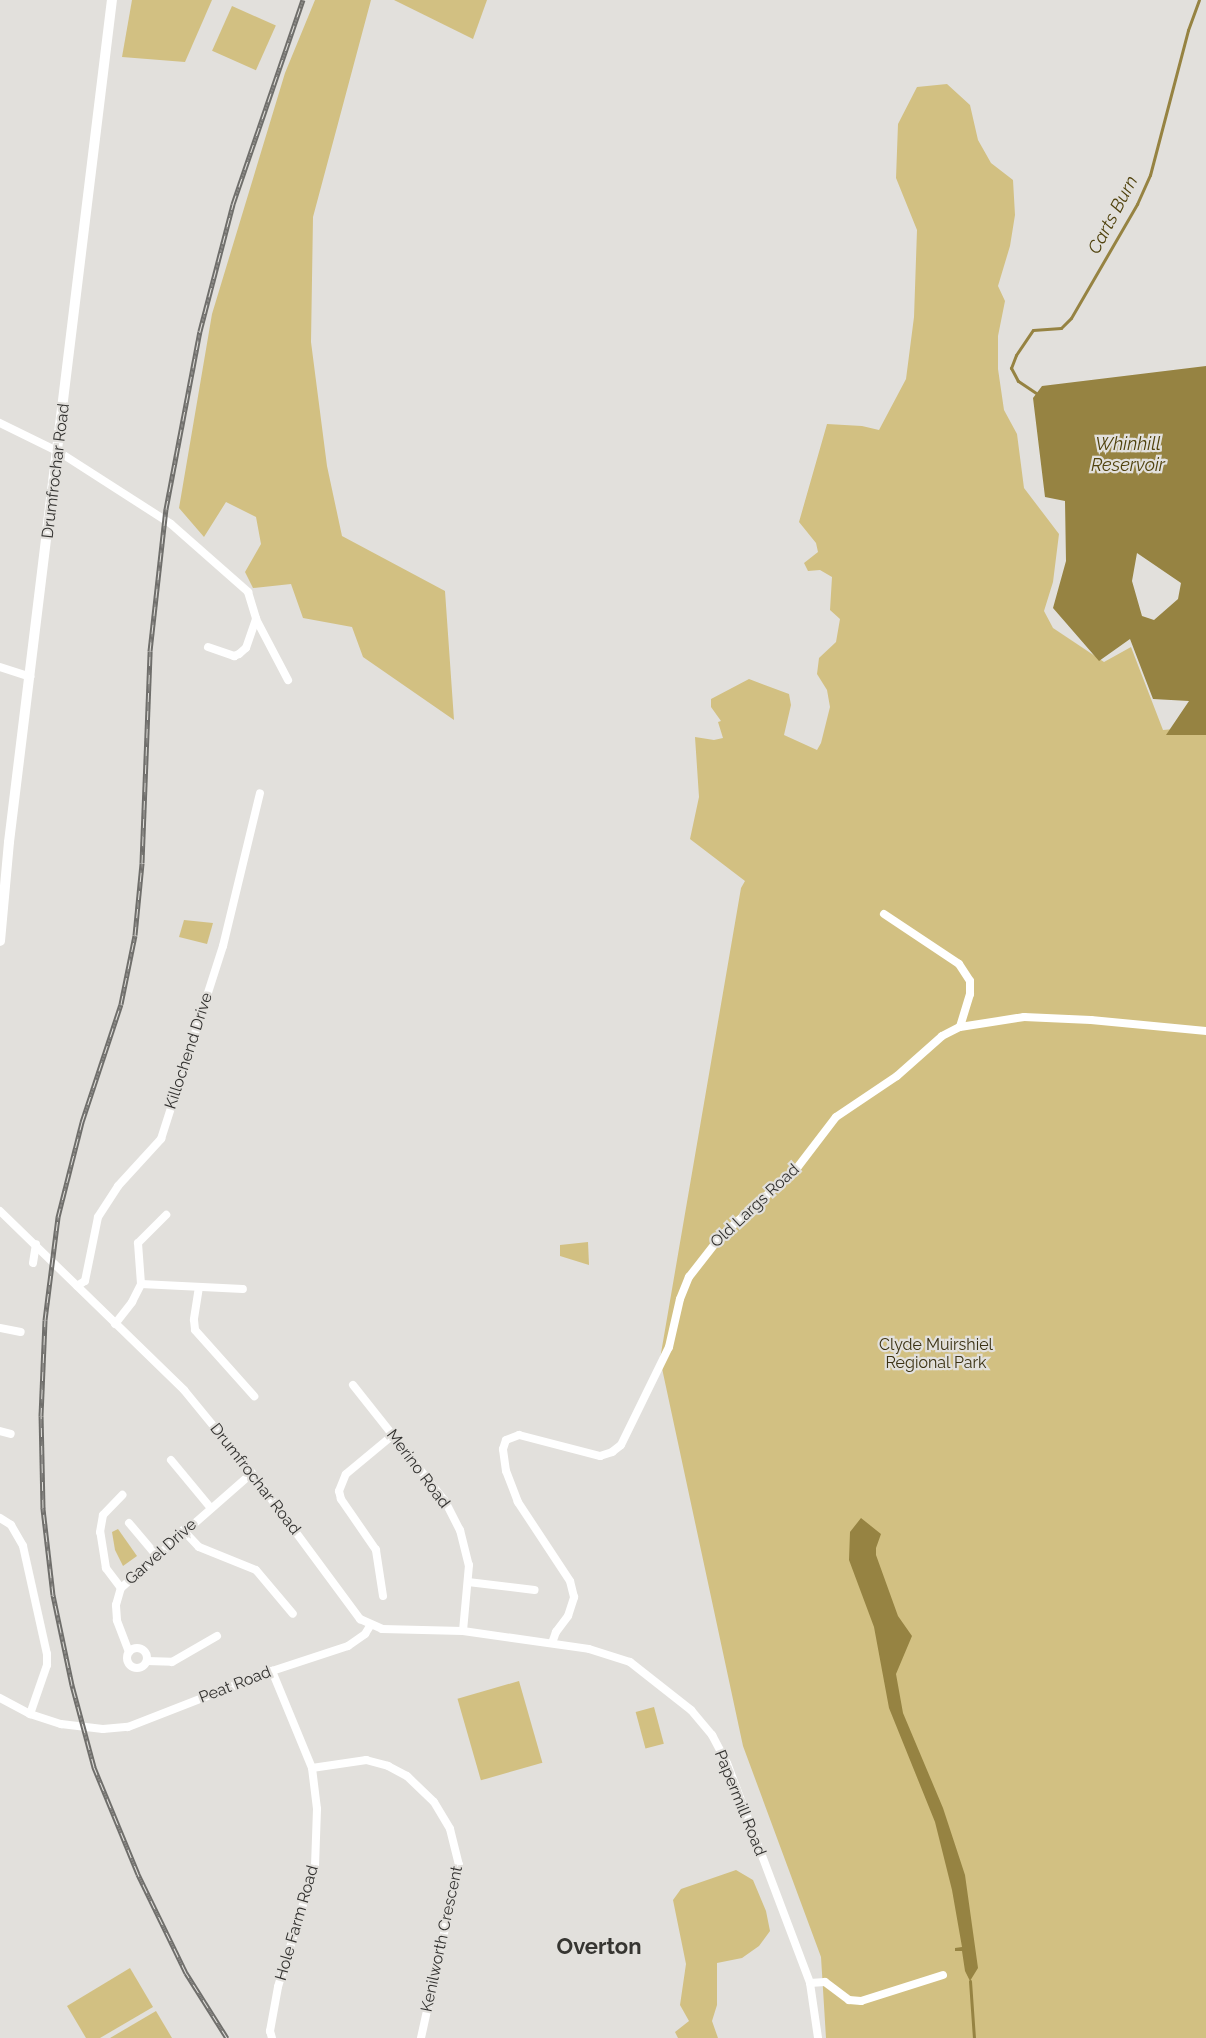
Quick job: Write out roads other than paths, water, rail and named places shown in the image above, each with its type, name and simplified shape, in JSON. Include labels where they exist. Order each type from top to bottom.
[{"type":"main road","name":"Drumfrochar Road","points":[[0,941],[112,0]]},
{"type":"street","points":[[0,423],[59,452],[171,524],[248,592],[256,619],[288,680]]},
{"type":"street","points":[[208,647],[234,656],[239,654],[246,648],[256,619]]},
{"type":"street","points":[[0,667],[30,678]]},
{"type":"street","name":"Killochend Drive","points":[[77,1286],[85,1281],[98,1218],[118,1186],[161,1139],[223,946],[260,793]]},
{"type":"street","points":[[884,914],[958,964],[970,981],[970,994],[960,1027]]},
{"type":"street","name":"Old Largs Road","points":[[552,1643],[556,1632],[568,1616],[574,1597],[570,1581],[518,1502],[506,1471],[503,1449],[506,1440],[519,1435],[600,1455],[612,1452],[621,1445],[669,1347],[680,1299],[700,1260],[721,1236],[797,1168],[836,1117],[897,1076],[942,1036],[960,1027],[1024,1017],[1091,1020],[1206,1031]]},
{"type":"street","name":"Drumfrochar Road","points":[[0,1211],[184,1390],[252,1473],[352,1610],[370,1626]]},
{"type":"street","points":[[115,1324],[132,1302],[141,1284],[138,1243],[166,1215]]},
{"type":"street","points":[[33,1263],[37,1246]]},
{"type":"street","points":[[141,1284],[243,1289]]},
{"type":"street","points":[[199,1287],[194,1320],[195,1330],[254,1396]]},
{"type":"street","points":[[0,1328],[21,1332]]},
{"type":"street","name":"Merino Road","points":[[353,1385],[450,1511],[466,1549],[469,1565],[463,1631]]},
{"type":"street","points":[[0,1431],[11,1434]]},
{"type":"street","points":[[383,1596],[376,1550],[341,1499],[339,1491],[346,1474],[393,1435]]},
{"type":"street","points":[[171,1460],[210,1507]]},
{"type":"street","name":"Garvel Drive","points":[[129,1652],[117,1620],[116,1605],[121,1588],[183,1530],[252,1473]]},
{"type":"street","points":[[121,1588],[106,1568],[100,1532],[103,1515],[122,1496]]},
{"type":"street","points":[[0,1518],[11,1525],[23,1546],[47,1654],[47,1665],[30,1714]]},
{"type":"street","points":[[129,1523],[156,1555]]},
{"type":"street","points":[[183,1530],[200,1547],[256,1570],[293,1614]]},
{"type":"street","points":[[468,1582],[535,1590]]},
{"type":"street","points":[[370,1626],[382,1629],[463,1631],[552,1643]]},
{"type":"street","name":"Peat Road","points":[[0,1698],[30,1714],[60,1724],[93,1728],[128,1726],[272,1671],[348,1646],[365,1634],[370,1626]]},
{"type":"street","points":[[147,1661],[172,1662],[217,1636]]},
{"type":"street","name":"Papermill Road","points":[[552,1643],[589,1649],[630,1662],[691,1710],[712,1735],[727,1763],[810,1983],[818,2038]]},
{"type":"street","points":[[136,1648],[142,1649],[147,1656],[147,1661],[141,1668],[132,1667],[127,1661],[129,1652],[136,1648]]},
{"type":"street","name":"Hole Farm Road","points":[[272,1671],[312,1768],[317,1809],[315,1865],[278,1987],[270,2031],[272,2038]]},
{"type":"street","name":"Kenilworth Crescent","points":[[312,1768],[366,1760],[388,1766],[407,1776],[434,1802],[450,1829],[459,1865],[421,2038]]},
{"type":"street","points":[[810,1983],[825,1982],[855,2002],[943,1975]]},
{"type":"water","name":"Whinhill Reservoir","points":[[1206,366],[1206,735],[1166,735],[1189,701],[1153,699],[1130,639],[1099,661],[1053,608],[1066,561],[1065,501],[1045,497],[1033,398],[1042,386]],"holes":[[[1137,553],[1181,583],[1178,599],[1154,620],[1142,616],[1132,581]]]},
{"type":"water","points":[[861,1518],[881,1534],[876,1555],[898,1616],[912,1636],[896,1674],[903,1713],[943,1808],[965,1875],[978,1968],[970,1981],[965,1971],[962,1951],[955,1951],[955,1948],[962,1947],[952,1890],[935,1822],[889,1708],[874,1627],[849,1560],[850,1532]]},
{"type":"waterway","name":"Carts Burn","points":[[1036,393],[1018,381],[1011,368],[1016,355],[1033,330],[1061,328],[1071,318],[1137,204],[1150,175],[1188,30],[1199,0]]},
{"type":"waterway","points":[[970,1981],[974,2038]]},
{"type":"railway","points":[[227,2038],[186,1973],[138,1874],[94,1767],[72,1685],[53,1595],[43,1508],[41,1416],[45,1320],[58,1217],[82,1122],[121,1004],[135,935],[142,863],[150,651],[166,509],[200,331],[233,204],[303,0]]},
{"type":"district","name":"Overton","points":[[599,1947]]},
{"type":"park label","name":"Clyde Muirshiel Regional Park","points":[[936,1354]]}]
